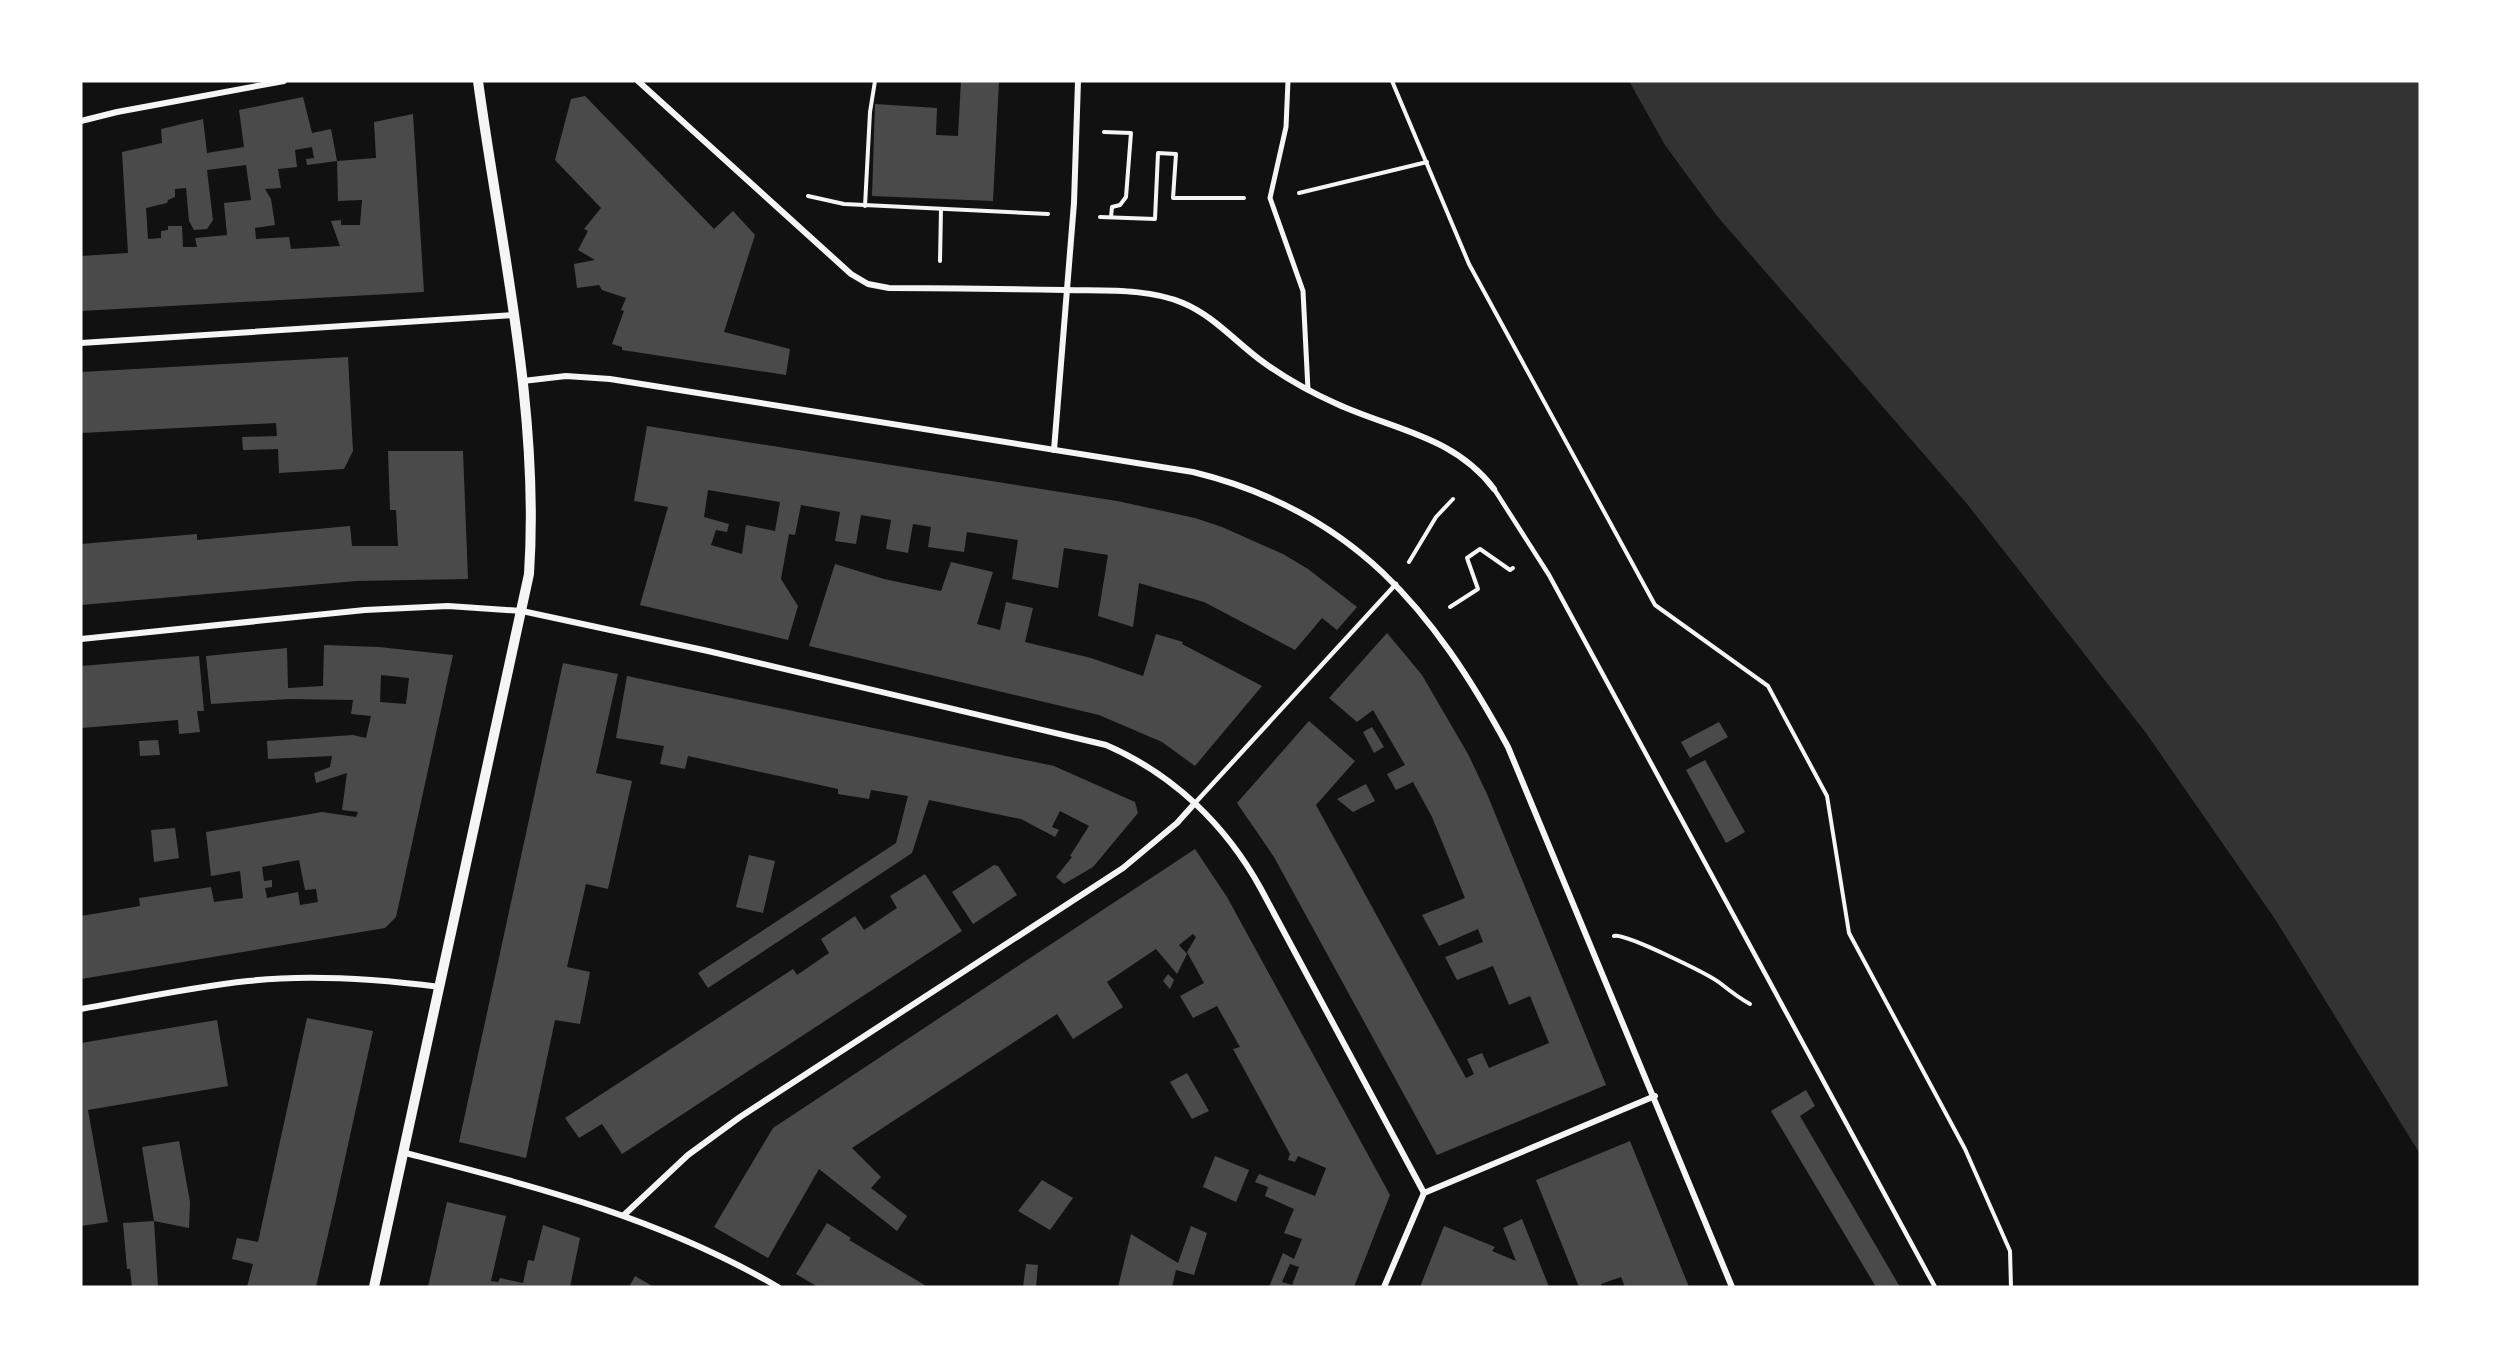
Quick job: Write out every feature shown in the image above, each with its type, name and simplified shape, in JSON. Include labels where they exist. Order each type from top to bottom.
[{"type":"street","points":[[81,121],[117,112],[284,81]]},
{"type":"street","points":[[374,1287],[522,611],[530,549],[523,381],[478,81]]},
{"type":"street","points":[[638,81],[851,274],[879,288],[1113,291],[1164,297],[1182,302],[1216,323],[1261,360],[1308,390],[1339,405],[1430,437],[1465,458],[1494,489]]},
{"type":"street","points":[[1054,450],[1074,203],[1078,81]]},
{"type":"street","points":[[1288,81],[1286,127],[1270,198],[1303,291],[1308,390]]},
{"type":"street","points":[[81,343],[514,315]]},
{"type":"street","points":[[523,381],[566,376],[610,379],[1193,472],[1244,487],[1277,500],[1316,522],[1360,552],[1395,584],[1443,639],[1475,687],[1508,747],[1655,1096],[1732,1287]]},
{"type":"street","points":[[81,639],[365,610],[448,606],[522,611],[1082,737],[1106,745],[1150,766],[1195,803],[1233,844],[1248,866],[1424,1193]]},
{"type":"street","points":[[624,1215],[688,1155],[732,1122],[1123,868],[1177,823],[1195,803]]},
{"type":"street","points":[[81,1009],[214,986],[289,978],[398,981],[440,987]]},
{"type":"street","points":[[1384,1287],[1424,1193],[1655,1096]]},
{"type":"street","points":[[402,1152],[569,1196],[624,1215],[712,1251],[778,1287]]},
{"type":"lane","points":[[1494,489],[1537,554],[1797,1027],[1935,1287]]},
{"type":"lane","points":[[1195,803],[1395,584]]},
{"type":"path","points":[[865,206],[870,112],[875,81]]},
{"type":"path","points":[[1392,81],[1470,264],[1655,605],[1768,686],[1827,796],[1849,933],[1965,1149],[2010,1251],[2011,1287]]},
{"type":"path","points":[[1131,133],[1126,196],[1120,205],[1112,207],[1111,217],[1155,219],[1158,153],[1176,154],[1173,198],[1270,198],[1346,183],[1427,162]]},
{"type":"path","points":[[808,196],[865,206],[1011,212]]},
{"type":"path","points":[[940,288],[941,209]]},
{"type":"path","points":[[1395,584],[1436,517],[1453,499]]},
{"type":"path","points":[[1462,600],[1478,589],[1467,558],[1480,549],[1510,570],[1537,554]]},
{"type":"path","points":[[1644,945],[1719,983],[1731,994]]},
{"type":"shaded area","points":[[1629,81],[2420,81],[2420,1154],[2275,919],[2146,733],[1968,505],[1717,216],[1665,145]]},
{"type":"building","points":[[961,81],[999,81],[993,201],[872,196],[875,104],[937,108],[936,135],[958,136]]},
{"type":"building","points":[[585,96],[714,229],[733,211],[755,235],[724,332],[790,349],[786,375],[622,350],[622,347],[612,344],[624,311],[621,310],[626,298],[602,290],[599,285],[577,288],[574,264],[595,260],[578,250],[588,231],[584,229],[601,208],[555,160],[571,99]]},
{"type":"building","points":[[303,97],[312,133],[331,129],[337,161],[376,158],[374,122],[413,114],[424,292],[81,311],[81,256],[128,253],[122,152],[162,143],[161,129],[203,119],[207,153],[244,147],[239,110]],"holes":[[[312,147],[314,158],[306,159],[307,165],[337,161],[338,201],[362,200],[360,225],[341,225],[341,220],[331,221],[340,246],[291,249],[289,237],[256,239],[255,228],[275,225],[271,199],[265,189],[281,188],[278,169],[297,167],[295,150]],[[246,165],[251,200],[224,203],[227,235],[195,238],[197,247],[183,247],[182,226],[168,226],[168,230],[161,231],[161,238],[148,239],[146,208],[167,203],[175,197],[175,189],[186,188],[189,221],[194,230],[207,229],[213,220],[207,170]]]},
{"type":"building","points":[[348,357],[353,451],[344,469],[279,473],[278,449],[243,450],[242,437],[277,436],[276,423],[81,433],[81,372]]},
{"type":"building","points":[[647,426],[1117,501],[1195,518],[1222,527],[1283,554],[1308,569],[1357,607],[1337,630],[1322,618],[1295,650],[1204,602],[1139,583],[1133,627],[1098,616],[1108,555],[1064,548],[1058,588],[1012,579],[1018,540],[967,532],[964,552],[928,547],[931,527],[913,524],[908,553],[886,549],[891,520],[861,515],[856,544],[835,541],[840,512],[801,505],[795,535],[789,534],[781,579],[798,606],[788,640],[640,605],[668,507],[634,501]],"holes":[[[708,490],[780,502],[775,531],[746,525],[742,554],[711,545],[716,530],[727,532],[729,524],[704,517]]]},
{"type":"building","points":[[388,451],[463,451],[468,579],[356,581],[81,605],[81,544],[197,534],[197,540],[350,526],[352,546],[398,546],[396,510],[390,510]]},
{"type":"building","points":[[951,562],[993,572],[977,624],[1000,630],[1006,602],[1033,608],[1025,642],[1091,658],[1143,676],[1156,634],[1183,642],[1182,644],[1262,686],[1195,766],[1162,742],[1099,715],[809,646],[835,564],[884,579],[941,591]]},
{"type":"building","points":[[1387,633],[1422,675],[1468,754],[1487,794],[1606,1085],[1437,1155],[1274,857],[1237,803],[1309,721],[1355,761],[1316,805],[1466,1078],[1474,1074],[1467,1059],[1482,1053],[1489,1068],[1549,1043],[1530,996],[1509,1005],[1493,966],[1457,980],[1445,957],[1483,942],[1478,929],[1439,946],[1422,915],[1465,898],[1432,817],[1413,782],[1396,790],[1387,774],[1405,765],[1373,710],[1357,722],[1329,698]]},
{"type":"building","points":[[324,645],[379,647],[453,655],[396,917],[385,928],[81,979],[81,916],[140,906],[139,898],[211,887],[214,902],[243,898],[240,871],[211,876],[206,832],[322,812],[356,817],[358,812],[342,810],[347,773],[316,783],[314,773],[330,767],[332,756],[268,759],[267,741],[353,735],[366,738],[371,716],[351,714],[353,700],[289,699],[211,704],[206,656],[287,648],[288,688],[323,686]],"holes":[[[381,675],[409,678],[406,704],[380,702]],[[299,860],[305,890],[316,889],[318,902],[300,905],[298,892],[267,898],[265,888],[272,887],[272,880],[264,881],[262,867]]]},
{"type":"building","points":[[199,656],[204,711],[197,711],[200,732],[179,734],[178,720],[81,728],[81,666]]},
{"type":"building","points":[[563,663],[618,674],[596,773],[632,781],[608,889],[586,884],[567,967],[590,972],[580,1024],[555,1020],[526,1158],[459,1142]]},
{"type":"building","points":[[627,676],[1054,766],[1135,802],[1138,813],[1093,867],[1064,884],[1056,877],[1072,857],[1070,856],[1089,826],[1060,811],[1052,827],[1059,830],[1055,837],[1021,819],[929,800],[912,853],[708,988],[698,973],[896,843],[908,796],[871,790],[869,799],[838,794],[838,789],[688,756],[685,769],[660,764],[664,746],[616,738]]},
{"type":"building","points":[[1719,722],[1728,737],[1690,758],[1681,742]]},
{"type":"building","points":[[1372,727],[1384,747],[1374,753],[1363,732]]},
{"type":"building","points":[[158,740],[160,755],[140,756],[139,741]]},
{"type":"building","points":[[1705,760],[1745,832],[1726,843],[1686,770]]},
{"type":"building","points":[[1366,784],[1375,801],[1353,812],[1337,799]]},
{"type":"building","points":[[175,828],[179,858],[154,862],[151,830]]},
{"type":"building","points":[[1195,849],[1227,897],[1390,1195],[1354,1287],[1269,1287],[1283,1253],[1294,1259],[1302,1239],[1284,1233],[1294,1209],[1265,1196],[1268,1187],[1255,1182],[1259,1174],[1315,1196],[1326,1168],[1298,1156],[1295,1162],[1288,1160],[1290,1154],[1233,1049],[1240,1047],[1217,1006],[1193,1018],[1180,996],[1204,983],[1187,952],[1196,937],[1193,934],[1179,945],[1187,954],[1177,974],[1156,949],[1107,982],[1123,1007],[1073,1039],[1057,1014],[852,1148],[881,1177],[871,1188],[907,1216],[897,1231],[819,1169],[768,1258],[714,1227],[773,1128]],"holes":[[[1290,1264],[1299,1267],[1292,1285],[1282,1282]]]},
{"type":"building","points":[[749,855],[775,861],[763,913],[736,907]]},
{"type":"building","points":[[994,865],[998,866],[1017,895],[973,924],[952,892]]},
{"type":"building","points":[[925,874],[962,931],[622,1154],[602,1124],[579,1138],[565,1118],[793,969],[797,975],[829,953],[821,939],[855,916],[864,930],[897,908],[890,896]]},
{"type":"building","points":[[1168,974],[1174,980],[1170,989],[1163,981]]},
{"type":"building","points":[[307,1018],[373,1031],[335,1204],[316,1287],[247,1287],[253,1264],[232,1259],[237,1238],[258,1242]]},
{"type":"building","points":[[217,1020],[228,1086],[88,1110],[108,1222],[81,1226],[81,1043]]},
{"type":"building","points":[[1187,1073],[1209,1111],[1192,1119],[1170,1082]]},
{"type":"building","points":[[1806,1090],[1815,1106],[1800,1116],[1900,1287],[1876,1287],[1771,1111]]},
{"type":"building","points":[[179,1141],[190,1202],[189,1228],[154,1221],[142,1147]]},
{"type":"building","points":[[1630,1141],[1689,1287],[1625,1287],[1621,1277],[1601,1284],[1602,1287],[1579,1287],[1536,1180]]},
{"type":"building","points":[[1215,1156],[1249,1170],[1236,1202],[1203,1187]]},
{"type":"building","points":[[1042,1180],[1073,1198],[1050,1230],[1018,1211]]},
{"type":"building","points":[[447,1202],[506,1216],[491,1281],[498,1282],[500,1278],[523,1283],[528,1260],[534,1261],[543,1225],[580,1238],[570,1287],[428,1287]]},
{"type":"building","points":[[1522,1219],[1549,1287],[1420,1287],[1444,1226],[1495,1247],[1492,1251],[1516,1261],[1503,1228]]},
{"type":"building","points":[[154,1221],[158,1287],[132,1287],[130,1269],[127,1269],[123,1223]]},
{"type":"building","points":[[827,1223],[851,1238],[849,1240],[928,1287],[818,1287],[796,1274]]},
{"type":"building","points":[[1191,1226],[1207,1233],[1194,1275],[1176,1270],[1172,1287],[1118,1287],[1131,1234],[1178,1263]]},
{"type":"building","points":[[1026,1264],[1038,1265],[1036,1287],[1023,1287]]},
{"type":"building","points":[[635,1276],[654,1287],[629,1287]]}]
